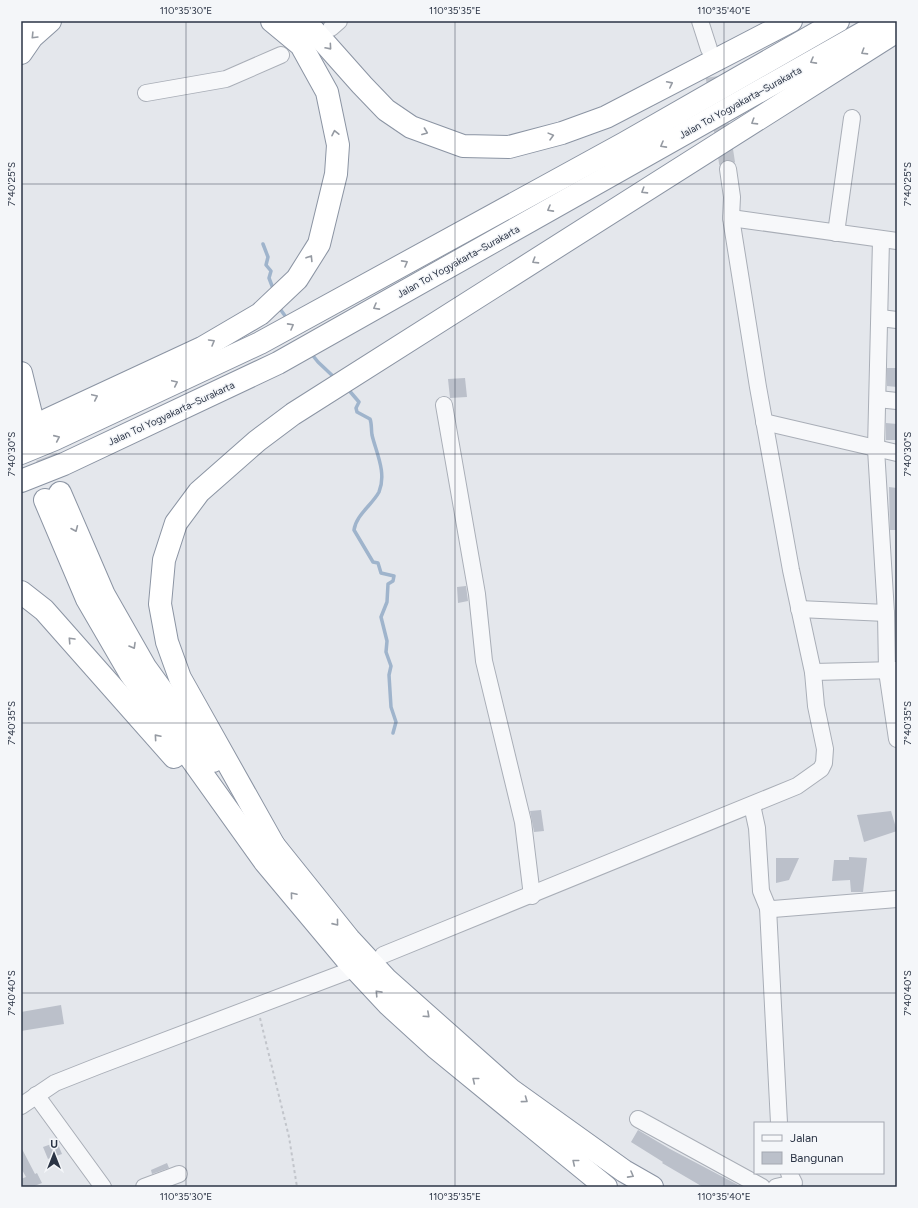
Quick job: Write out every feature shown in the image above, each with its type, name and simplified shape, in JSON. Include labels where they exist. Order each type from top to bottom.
[{"type":"highway","points":[[21,24],[24,21]]},
{"type":"highway","points":[[21,53],[32,37],[50,21]]},
{"type":"highway","points":[[21,373],[26,422],[47,420],[202,348],[260,314],[297,279],[319,244],[336,174],[338,145],[327,92],[301,45],[272,21]]},
{"type":"highway","points":[[300,21],[314,31],[386,110],[411,127],[463,146],[509,147],[562,133],[606,117],[791,21]]},
{"type":"highway","name":"Jalan Tol Yogyakarta–Surakarta","points":[[21,453],[55,439],[260,343],[618,147],[838,21]]},
{"type":"highway","name":"Jalan Tol Yogyakarta–Surakarta","points":[[21,481],[64,464],[278,363],[884,21]]},
{"type":"highway","points":[[271,855],[180,678],[167,642],[160,604],[164,560],[176,524],[199,492],[257,441],[293,414],[897,31]]},
{"type":"highway","points":[[52,497],[104,595],[145,667],[271,855],[347,960],[389,1005],[435,1047],[606,1187]]},
{"type":"highway","points":[[21,592],[44,610],[386,979],[511,1090],[624,1172],[652,1187]]},
{"type":"street","points":[[700,21],[709,49]]},
{"type":"street","points":[[146,93],[226,80],[281,55]]},
{"type":"street","points":[[836,233],[852,118]]},
{"type":"street","points":[[383,956],[752,805],[803,782],[817,773],[824,763],[825,749],[816,706],[813,672],[799,609],[764,422],[731,218],[732,197],[728,169]]},
{"type":"street","points":[[731,218],[889,240],[880,318],[876,449],[886,613],[897,739]]},
{"type":"street","points":[[880,318],[897,320]]},
{"type":"street","points":[[878,398],[897,401]]},
{"type":"street","points":[[444,404],[477,594],[485,669],[522,822],[532,896]]},
{"type":"street","points":[[764,422],[897,453]]},
{"type":"street","points":[[799,609],[886,613]]},
{"type":"street","points":[[813,672],[892,670]]},
{"type":"street","points":[[752,805],[758,835],[761,891],[768,908],[779,1122]]},
{"type":"street","points":[[768,908],[773,910],[897,899]]},
{"type":"street","points":[[21,1106],[55,1083],[257,1004],[346,972]]},
{"type":"street","points":[[36,1095],[103,1187]]},
{"type":"street","points":[[638,1119],[762,1187]]},
{"type":"street","points":[[144,1187],[180,1174]]},
{"type":"street","points":[[776,1187],[791,1178]]},
{"type":"path","points":[[257,1004],[289,1137],[297,1187]]},
{"type":"building","points":[[887,368],[897,368],[897,387],[887,386]]},
{"type":"building","points":[[465,378],[467,397],[450,398],[448,379]]},
{"type":"building","points":[[886,423],[897,424],[897,440],[886,440]]},
{"type":"building","points":[[889,487],[897,488],[897,530],[890,530]]},
{"type":"building","points":[[466,586],[468,601],[458,603],[457,587]]},
{"type":"building","points":[[541,810],[544,831],[534,832],[530,811]]},
{"type":"building","points":[[891,811],[897,831],[864,842],[857,815]]},
{"type":"building","points":[[849,857],[867,858],[863,892],[851,892],[850,880],[832,881],[834,860],[849,860]]},
{"type":"building","points":[[776,858],[799,858],[789,880],[776,883]]},
{"type":"building","points":[[61,1005],[64,1024],[21,1031],[21,1012]]},
{"type":"building","points":[[638,1130],[670,1149],[742,1187],[703,1187],[662,1163],[663,1162],[631,1142]]},
{"type":"building","points":[[57,1142],[62,1154],[48,1159],[43,1147]]},
{"type":"building","points":[[21,1147],[35,1174],[37,1173],[42,1183],[32,1187],[21,1187],[21,1179],[26,1177],[21,1168]]},
{"type":"building","points":[[167,1163],[169,1168],[152,1174],[151,1170]]},
{"type":"waterway","points":[[263,244],[268,257],[266,265],[271,271],[269,278],[274,291]]},
{"type":"waterway","points":[[278,306],[288,320]]},
{"type":"waterway","points":[[310,352],[336,379]]},
{"type":"waterway","points":[[347,388],[359,402],[356,408],[357,412],[370,419],[372,435],[378,455],[382,477],[379,492],[361,515],[355,525],[354,530],[373,562],[378,563],[381,573],[394,576],[393,581],[388,584],[387,602],[381,617],[387,641],[386,652],[391,666],[389,675],[391,707],[396,722],[393,733]]},
{"type":"tunnel","points":[[710,53],[728,169]]},
{"type":"tunnel","points":[[35,426],[60,493]]},
{"type":"tunnel","points":[[21,434],[45,500]]}]
